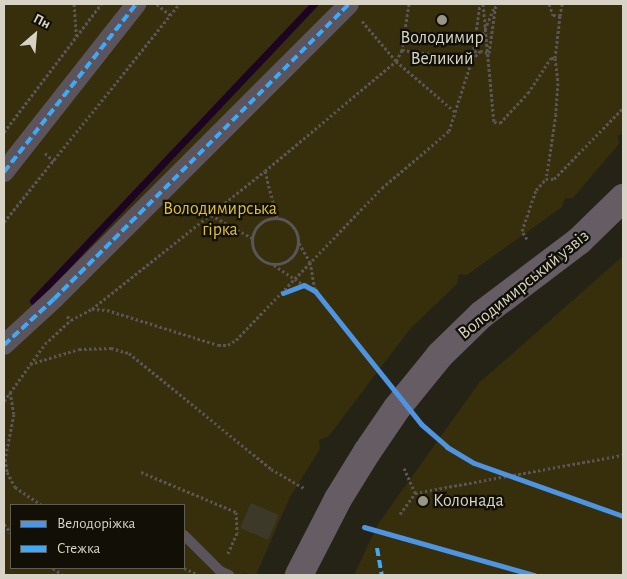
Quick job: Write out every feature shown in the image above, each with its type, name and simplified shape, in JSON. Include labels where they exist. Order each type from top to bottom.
[{"type":"main road","name":"Володимирський узвіз","points":[[299,575],[338,499],[367,452],[397,408],[440,356],[481,314],[579,241],[623,198]]},
{"type":"street","points":[[4,172],[136,4]]},
{"type":"street","points":[[4,345],[355,10]]},
{"type":"lane","points":[[185,536],[224,573]]},
{"type":"path","points":[[74,4],[76,36]]},
{"type":"path","points":[[4,132],[101,4]]},
{"type":"path","points":[[156,4],[170,15]]},
{"type":"path","points":[[4,222],[179,4]]},
{"type":"path","points":[[4,401],[30,364],[71,320],[92,309],[211,215],[396,61],[402,50],[409,4]]},
{"type":"path","points":[[472,60],[482,4]]},
{"type":"path","points":[[482,4],[489,53],[494,122],[500,124],[528,92],[551,58],[556,58]]},
{"type":"path","points":[[92,309],[120,312],[209,343],[228,345],[283,293],[293,280],[382,188],[449,131],[472,60],[496,4]]},
{"type":"path","points":[[489,53],[496,4]]},
{"type":"path","points":[[549,4],[553,15],[560,16]]},
{"type":"path","points":[[527,239],[522,231],[536,190],[546,179],[556,114],[558,83],[556,58],[562,4]]},
{"type":"path","points":[[355,10],[362,23],[396,61],[455,112]]},
{"type":"path","points":[[402,50],[472,60]]},
{"type":"path","points":[[472,60],[480,51],[489,53]]},
{"type":"path","points":[[546,179],[554,179],[623,108]]},
{"type":"path","points":[[265,171],[277,218]]},
{"type":"path","points":[[211,215],[252,238],[260,258],[274,264],[293,280],[315,290]]},
{"type":"path","points":[[252,238],[264,221],[277,218],[296,229],[299,243],[310,262],[315,290],[321,298]]},
{"type":"path","points":[[274,264],[288,261],[299,243]]},
{"type":"path","points":[[283,293],[304,285]]},
{"type":"path","points":[[54,299],[71,320]]},
{"type":"path","points":[[30,364],[79,349],[111,348],[129,353],[272,469],[304,488]]},
{"type":"path","points":[[10,392],[14,414],[5,459],[7,472],[15,487],[40,504]]},
{"type":"path","points":[[400,514],[416,493],[623,455]]},
{"type":"path","points":[[404,468],[416,493]]},
{"type":"path","points":[[493,470],[521,480]]},
{"type":"path","points":[[141,472],[236,512],[238,533],[224,573]]},
{"type":"path","points":[[185,568],[201,575]]},
{"type":"green space","name":"Володимирська гірка","points":[[4,4],[623,4],[623,133],[618,136],[619,144],[573,198],[565,198],[562,207],[467,275],[459,274],[457,284],[410,329],[328,437],[319,440],[320,449],[290,497],[256,575],[243,573],[242,575],[4,575]]},
{"type":"green space","points":[[623,256],[623,575],[354,575],[378,524],[479,383]]},
{"type":"building","points":[[251,503],[279,515],[268,540],[240,528]]},
{"type":"waterway","points":[[33,301],[314,4]]},
{"type":"marked path","points":[[4,172],[136,4]]},
{"type":"marked path","points":[[4,345],[54,299],[349,4]]},
{"type":"marked path","points":[[377,548],[382,575]]},
{"type":"cycle path","points":[[283,293],[304,285],[315,291],[421,424],[447,447],[474,463],[623,516]]},
{"type":"cycle path","points":[[364,527],[534,575]]},
{"type":"place","name":"Володимир Великий","points":[[442,20]]},
{"type":"place","name":"Колонада","points":[[423,501]]}]
